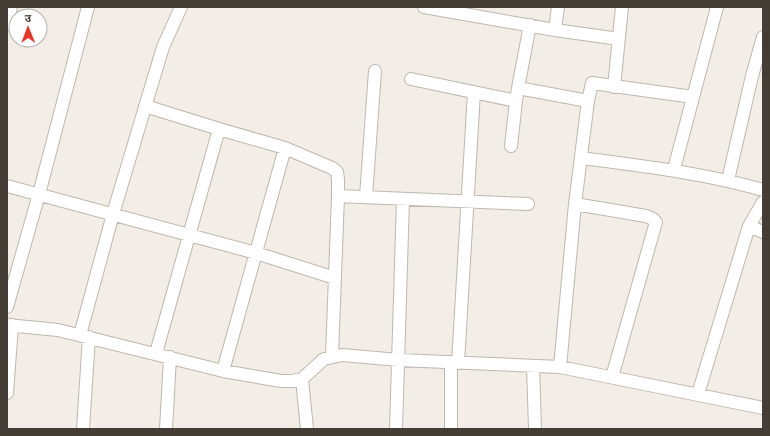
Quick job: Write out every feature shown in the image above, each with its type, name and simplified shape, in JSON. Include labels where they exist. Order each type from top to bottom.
[{"type":"street","points":[[7,24],[11,7]]},
{"type":"street","points":[[7,307],[39,194],[88,7]]},
{"type":"street","points":[[83,429],[84,336],[113,214],[145,106],[163,47],[182,7]]},
{"type":"street","points":[[424,7],[444,9],[555,30],[619,39]]},
{"type":"street","points":[[555,30],[558,7]]},
{"type":"street","points":[[614,87],[622,7]]},
{"type":"street","points":[[674,169],[717,7]]},
{"type":"street","points":[[511,146],[518,88],[530,25]]},
{"type":"street","points":[[728,180],[752,76],[763,37]]},
{"type":"street","points":[[366,197],[375,71]]},
{"type":"street","points":[[411,79],[516,101]]},
{"type":"street","points":[[560,367],[575,204],[588,101],[592,83],[693,97]]},
{"type":"street","points":[[518,88],[588,101]]},
{"type":"street","points":[[451,429],[474,92]]},
{"type":"street","points":[[145,106],[285,148],[332,168],[337,172],[338,196],[332,356]]},
{"type":"street","points":[[156,353],[219,129]]},
{"type":"street","points":[[223,371],[285,148]]},
{"type":"street","points":[[581,158],[674,169],[728,180],[763,190]]},
{"type":"street","points":[[7,186],[189,234],[335,278]]},
{"type":"street","points":[[338,196],[528,204]]},
{"type":"street","points":[[396,429],[403,199]]},
{"type":"street","points":[[698,394],[749,226],[763,202]]},
{"type":"street","points":[[575,204],[646,216],[656,222],[612,377]]},
{"type":"street","points":[[749,226],[763,232]]},
{"type":"street","points":[[7,393],[9,325],[58,330],[156,353],[223,371],[281,381],[302,380],[324,359],[342,355],[399,360],[560,367],[763,408]]},
{"type":"street","points":[[166,429],[170,357]]},
{"type":"street","points":[[533,366],[535,429]]},
{"type":"street","points":[[302,380],[307,429]]}]
